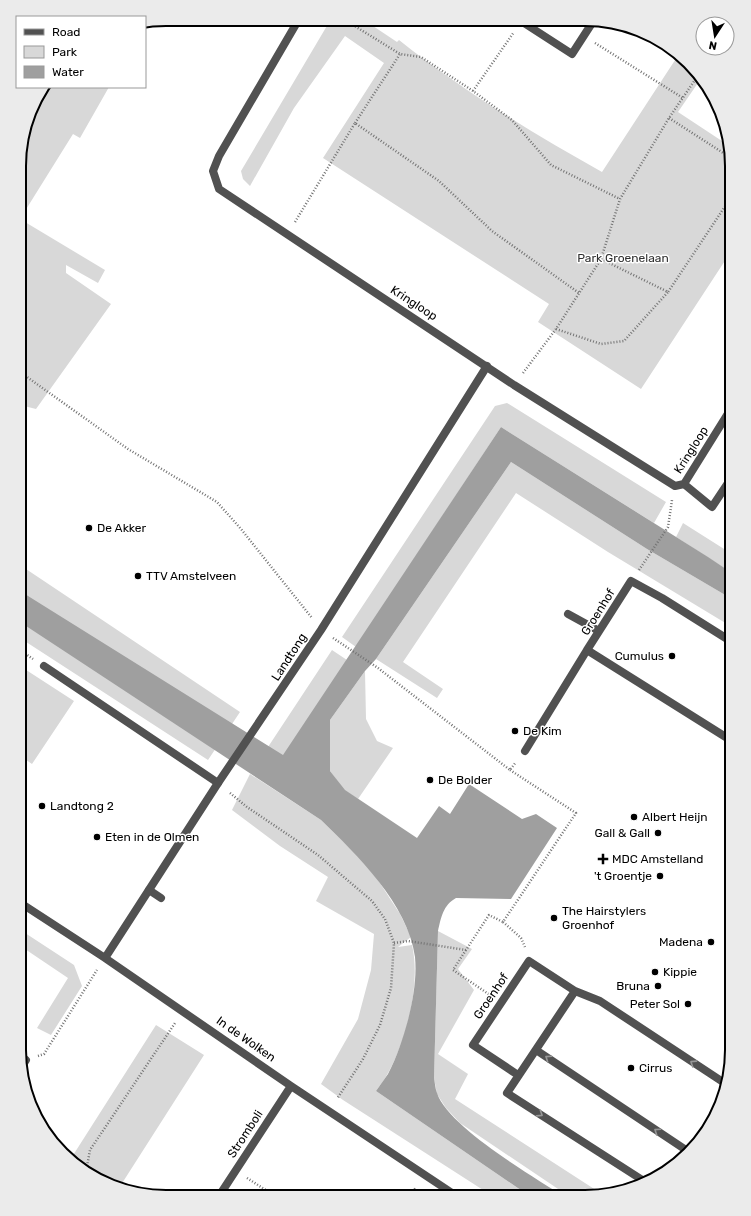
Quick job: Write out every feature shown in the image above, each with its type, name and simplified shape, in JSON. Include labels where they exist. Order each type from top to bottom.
[{"type":"street","name":"Kringloop","points":[[295,26],[220,156],[213,171],[219,189],[514,385],[675,486],[684,484],[725,418]]},
{"type":"street","points":[[531,26],[572,54],[590,26]]},
{"type":"street","name":"Landtong","points":[[105,958],[218,783],[258,726],[321,630],[487,366]]},
{"type":"street","points":[[684,484],[712,507],[725,488]]},
{"type":"street","name":"Groenhof","points":[[725,638],[662,598],[631,581],[587,650],[725,737]]},
{"type":"street","points":[[568,614],[599,631]]},
{"type":"street","points":[[525,751],[587,650]]},
{"type":"street","points":[[44,666],[218,783]]},
{"type":"street","points":[[149,890],[161,898]]},
{"type":"street","name":"In de Wolken","points":[[26,907],[105,958],[291,1086],[448,1190]]},
{"type":"street","points":[[529,961],[575,991],[600,1002],[721,1081]]},
{"type":"street","name":"Groenhof","points":[[518,1075],[473,1045],[529,961]]},
{"type":"street","points":[[575,991],[507,1092],[640,1178]]},
{"type":"street","points":[[536,1050],[684,1148]]},
{"type":"street","name":"Stromboli","points":[[223,1190],[291,1086]]},
{"type":"path","points":[[355,26],[400,54],[421,57],[473,91],[512,120],[551,165],[620,199]]},
{"type":"path","points":[[473,91],[516,29],[520,26]]},
{"type":"path","points":[[584,36],[683,98]]},
{"type":"path","points":[[287,234],[355,123],[400,54]]},
{"type":"path","points":[[514,385],[556,329],[601,258],[620,199],[669,118],[695,80]]},
{"type":"path","points":[[669,118],[725,154]]},
{"type":"path","points":[[355,123],[439,181],[492,231],[579,293]]},
{"type":"path","points":[[556,329],[601,344],[624,341],[668,292],[725,206]]},
{"type":"path","points":[[601,258],[668,292]]},
{"type":"path","points":[[26,376],[128,449],[217,502],[241,529],[321,630]]},
{"type":"path","points":[[648,558],[668,527],[675,486]]},
{"type":"path","points":[[347,647],[378,668],[510,770],[576,813],[503,922]]},
{"type":"path","points":[[510,770],[525,751]]},
{"type":"path","points":[[218,783],[247,807],[318,855],[372,901],[385,918],[394,943],[391,988],[380,1025],[363,1059],[329,1110]]},
{"type":"path","points":[[502,1003],[453,970],[489,915],[503,922],[521,938],[529,961]]},
{"type":"path","points":[[394,943],[408,941],[466,950]]},
{"type":"path","points":[[26,1059],[44,1054],[105,958]]},
{"type":"path","points":[[87,1165],[90,1150],[183,1011]]},
{"type":"path","points":[[236,1170],[266,1190]]},
{"type":"green space","name":"Park Groenelaan","points":[[327,26],[373,26],[397,42],[399,40],[447,76],[498,110],[602,172],[675,60],[684,67],[698,83],[678,112],[722,141],[725,157],[725,261],[641,389],[538,322],[549,304],[323,158],[384,63],[345,36],[294,108],[250,186],[243,179],[241,171]]},
{"type":"green space","points":[[50,88],[108,88],[80,138],[73,134],[26,209],[27,148],[33,121]]},
{"type":"green space","points":[[26,223],[105,270],[98,283],[66,265],[66,273],[111,304],[36,409],[26,406]]},
{"type":"green space","points":[[507,403],[666,502],[654,523],[501,427],[356,647],[342,637],[495,406]]},
{"type":"green space","points":[[511,462],[647,549],[725,595],[725,623],[608,552],[516,493],[403,662],[443,689],[437,698],[376,659]]},
{"type":"green space","points":[[683,523],[725,550],[725,568],[676,537]]},
{"type":"green space","points":[[26,569],[240,712],[208,760],[26,642]]},
{"type":"green space","points":[[332,650],[347,660],[283,756],[268,747]]},
{"type":"green space","points":[[26,670],[74,701],[32,764],[26,760]]},
{"type":"green space","points":[[365,671],[366,719],[377,741],[393,748],[358,799],[344,790],[330,771],[330,720]]},
{"type":"green space","points":[[250,774],[321,820],[359,857],[376,877],[400,914],[411,937],[398,947],[412,945],[415,977],[410,1011],[401,1044],[387,1075],[376,1091],[521,1190],[483,1190],[343,1100],[321,1084],[358,1019],[371,970],[374,934],[316,901],[328,877],[280,846],[232,810]]},
{"type":"green space","points":[[438,931],[472,949],[458,969],[474,990],[438,1054],[468,1074],[455,1099],[595,1190],[560,1190],[460,1123],[446,1108],[437,1094],[434,1078]]},
{"type":"green space","points":[[26,934],[74,965],[82,986],[51,1035],[37,1028],[68,978],[26,950]]},
{"type":"green space","points":[[156,1025],[204,1055],[123,1183],[96,1171],[73,1155]]},
{"type":"water","points":[[501,427],[725,568],[725,595],[647,549],[511,462],[376,659],[365,671],[330,720],[330,771],[345,790],[417,838],[439,806],[450,814],[469,784],[522,819],[536,814],[557,828],[511,899],[456,898],[448,904],[443,912],[438,931],[434,1078],[437,1093],[444,1106],[457,1121],[474,1136],[554,1190],[521,1190],[376,1091],[391,1068],[400,1047],[406,1027],[414,989],[415,957],[410,937],[402,918],[392,900],[365,865],[321,820],[26,626],[26,595],[283,755]]},
{"type":"place","name":"De Akker","points":[[89,528]]},
{"type":"place","name":"TTV Amstelveen","points":[[138,576]]},
{"type":"place","name":"Cumulus","points":[[672,656]]},
{"type":"place","name":"De Kim","points":[[515,731]]},
{"type":"place","name":"De Bolder","points":[[430,780]]},
{"type":"place","name":"Landtong 2","points":[[42,806]]},
{"type":"place","name":"Albert Heijn","points":[[634,817]]},
{"type":"place","name":"Gall & Gall","points":[[658,833]]},
{"type":"place","name":"Eten in de Olmen","points":[[97,837]]},
{"type":"place","name":"MDC Amstelland","points":[[603,859]]},
{"type":"place","name":"'t Groentje","points":[[660,876]]},
{"type":"place","name":"The Hairstylers Groenhof","points":[[554,918]]},
{"type":"place","name":"Madena","points":[[711,942]]},
{"type":"place","name":"Kippie","points":[[655,972]]},
{"type":"place","name":"Bruna","points":[[658,986]]},
{"type":"place","name":"Peter Sol","points":[[688,1004]]},
{"type":"place","name":"Cirrus","points":[[631,1068]]}]
